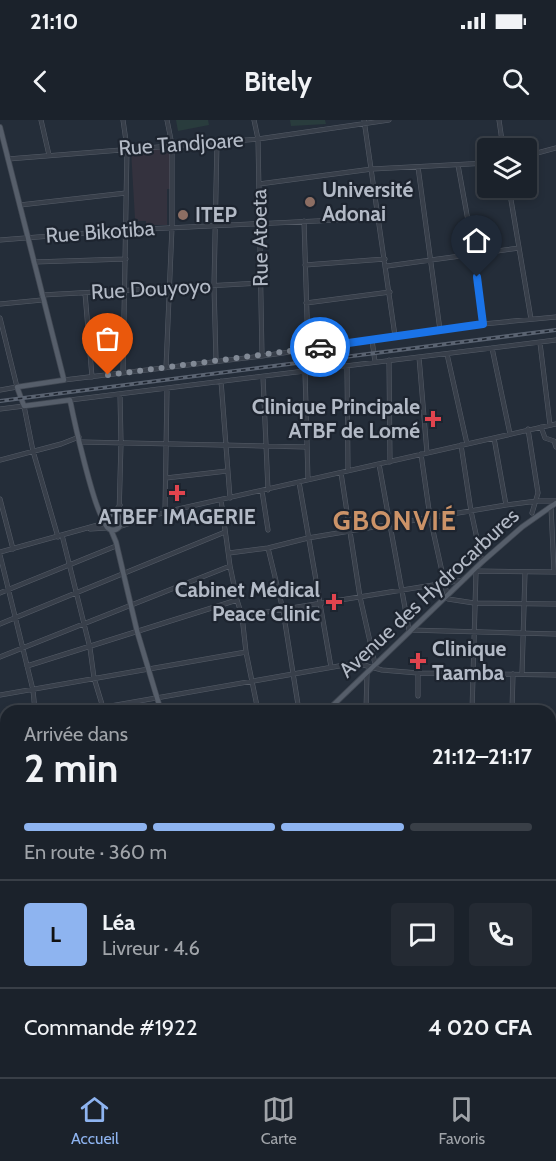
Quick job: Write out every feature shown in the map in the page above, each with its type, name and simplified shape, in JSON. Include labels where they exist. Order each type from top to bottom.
[{"type":"main road","points":[[0,127],[64,380],[17,387],[24,406],[70,400],[99,516],[116,544],[130,604],[159,705]]},
{"type":"main road","name":"Avenue des Hydrocarbures","points":[[335,705],[483,562],[530,520],[556,502]]},
{"type":"main road","points":[[97,508],[101,512],[120,517],[116,544]]},
{"type":"main road","points":[[107,526],[112,514]]},
{"type":"main road","points":[[107,526],[119,528]]},
{"type":"street","points":[[41,120],[49,155]]},
{"type":"street","points":[[123,120],[127,148],[123,373]]},
{"type":"street","points":[[166,368],[172,227],[172,145],[167,120]]},
{"type":"street","name":"Rue Atoeta","points":[[254,120],[258,139],[262,356]]},
{"type":"street","name":"Rue Tandjoare","points":[[8,159],[258,139],[389,120]]},
{"type":"street","points":[[499,120],[502,138]]},
{"type":"street","points":[[365,122],[395,336]]},
{"type":"street","points":[[216,361],[214,286],[217,141]]},
{"type":"street","points":[[537,153],[556,148]]},
{"type":"street","points":[[259,184],[372,169],[477,164]]},
{"type":"street","points":[[458,165],[474,254],[483,324]]},
{"type":"street","points":[[418,167],[440,330]]},
{"type":"street","points":[[20,205],[127,193]]},
{"type":"street","points":[[511,198],[531,319]]},
{"type":"street","name":"Rue Bikotiba","points":[[0,240],[27,236],[172,227],[379,218]]},
{"type":"street","points":[[304,221],[308,348]]},
{"type":"street","points":[[387,266],[519,248]]},
{"type":"street","points":[[33,262],[126,259]]},
{"type":"street","points":[[305,265],[385,260]]},
{"type":"street","name":"Rue Douyoyo","points":[[0,304],[85,293],[260,283]]},
{"type":"street","points":[[306,303],[390,292]]},
{"type":"street","points":[[85,293],[92,377]]},
{"type":"street","points":[[64,380],[262,356],[483,324],[556,317]]},
{"type":"street","points":[[0,318],[17,387],[0,390]]},
{"type":"street","points":[[372,340],[375,362]]},
{"type":"street","points":[[70,400],[556,340]]},
{"type":"street","points":[[540,343],[550,425]]},
{"type":"street","points":[[492,348],[510,434]]},
{"type":"street","points":[[447,354],[464,445],[471,511],[483,562]]},
{"type":"street","points":[[419,357],[430,517],[446,596],[452,601],[474,603],[556,604]]},
{"type":"street","points":[[389,360],[390,462]]},
{"type":"street","points":[[347,366],[348,471]]},
{"type":"street","points":[[305,371],[308,480]]},
{"type":"street","points":[[263,377],[268,490]]},
{"type":"street","points":[[220,381],[230,498]]},
{"type":"street","points":[[165,512],[166,389]]},
{"type":"street","points":[[120,394],[120,517],[131,522]]},
{"type":"street","points":[[0,409],[24,406],[33,451],[60,536],[90,648],[94,678],[102,705]]},
{"type":"street","points":[[119,528],[165,512],[556,424]]},
{"type":"street","points":[[541,427],[545,438],[554,441],[556,447]]},
{"type":"street","points":[[528,429],[538,493],[530,520]]},
{"type":"street","points":[[494,438],[506,505]]},
{"type":"street","points":[[0,460],[80,439],[121,443],[307,447]]},
{"type":"street","points":[[379,464],[410,630],[556,634]]},
{"type":"street","points":[[166,478],[227,471]]},
{"type":"street","points":[[340,473],[360,597],[374,665]]},
{"type":"street","points":[[299,482],[331,667]]},
{"type":"street","points":[[262,491],[268,530]]},
{"type":"street","points":[[472,705],[475,571],[555,572],[554,534],[549,508],[538,493]]},
{"type":"street","points":[[0,499],[13,549]]},
{"type":"street","points":[[221,500],[230,566],[242,616],[256,705]]},
{"type":"street","points":[[228,553],[268,548],[308,538],[506,505],[537,501],[556,502]]},
{"type":"street","points":[[525,503],[532,513]]},
{"type":"street","points":[[112,514],[120,505]]},
{"type":"street","points":[[34,705],[33,690],[0,554],[86,529],[107,526]]},
{"type":"street","points":[[0,624],[225,532]]},
{"type":"street","points":[[0,593],[116,544]]},
{"type":"street","points":[[268,548],[283,609],[298,705]]},
{"type":"street","points":[[0,657],[230,566]]},
{"type":"street","points":[[522,674],[525,572]]},
{"type":"street","points":[[242,616],[465,579]]},
{"type":"street","points":[[27,666],[237,600]]},
{"type":"street","points":[[0,695],[246,652]]},
{"type":"street","points":[[123,705],[360,663],[374,665],[382,670],[418,673],[556,675]]},
{"type":"street","points":[[366,705],[367,672]]},
{"type":"street","points":[[418,673],[418,696]]},
{"type":"street","points":[[512,705],[513,674]]},
{"type":"shaded area","points":[[176,120],[208,120],[209,125],[178,131]]},
{"type":"shaded area","points":[[290,120],[325,120],[326,124],[291,126]]},
{"type":"shaded area","points":[[170,149],[171,189],[167,189],[167,225],[146,225],[146,221],[135,219],[131,150]]},
{"type":"railway","points":[[0,401],[556,330]]},
{"type":"way so far","points":[[108,375],[320,347]]},
{"type":"place","name":"Université Adonai","points":[[310,202]]},
{"type":"place","name":"ITEP","points":[[183,215]]},
{"type":"place","name":"Clinique Principale ATBF de Lomé","points":[[433,419]]},
{"type":"place","name":"ATBEF IMAGERIE","points":[[177,493]]},
{"type":"place","name":"Cabinet Médical Peace Clinic","points":[[334,602]]},
{"type":"place","name":"Clinique Taamba","points":[[418,661]]},
{"type":"district","name":"GBONVIÉ","points":[[395,521]]},
{"type":"route","points":[[320,347],[483,324],[477,277]]}]
